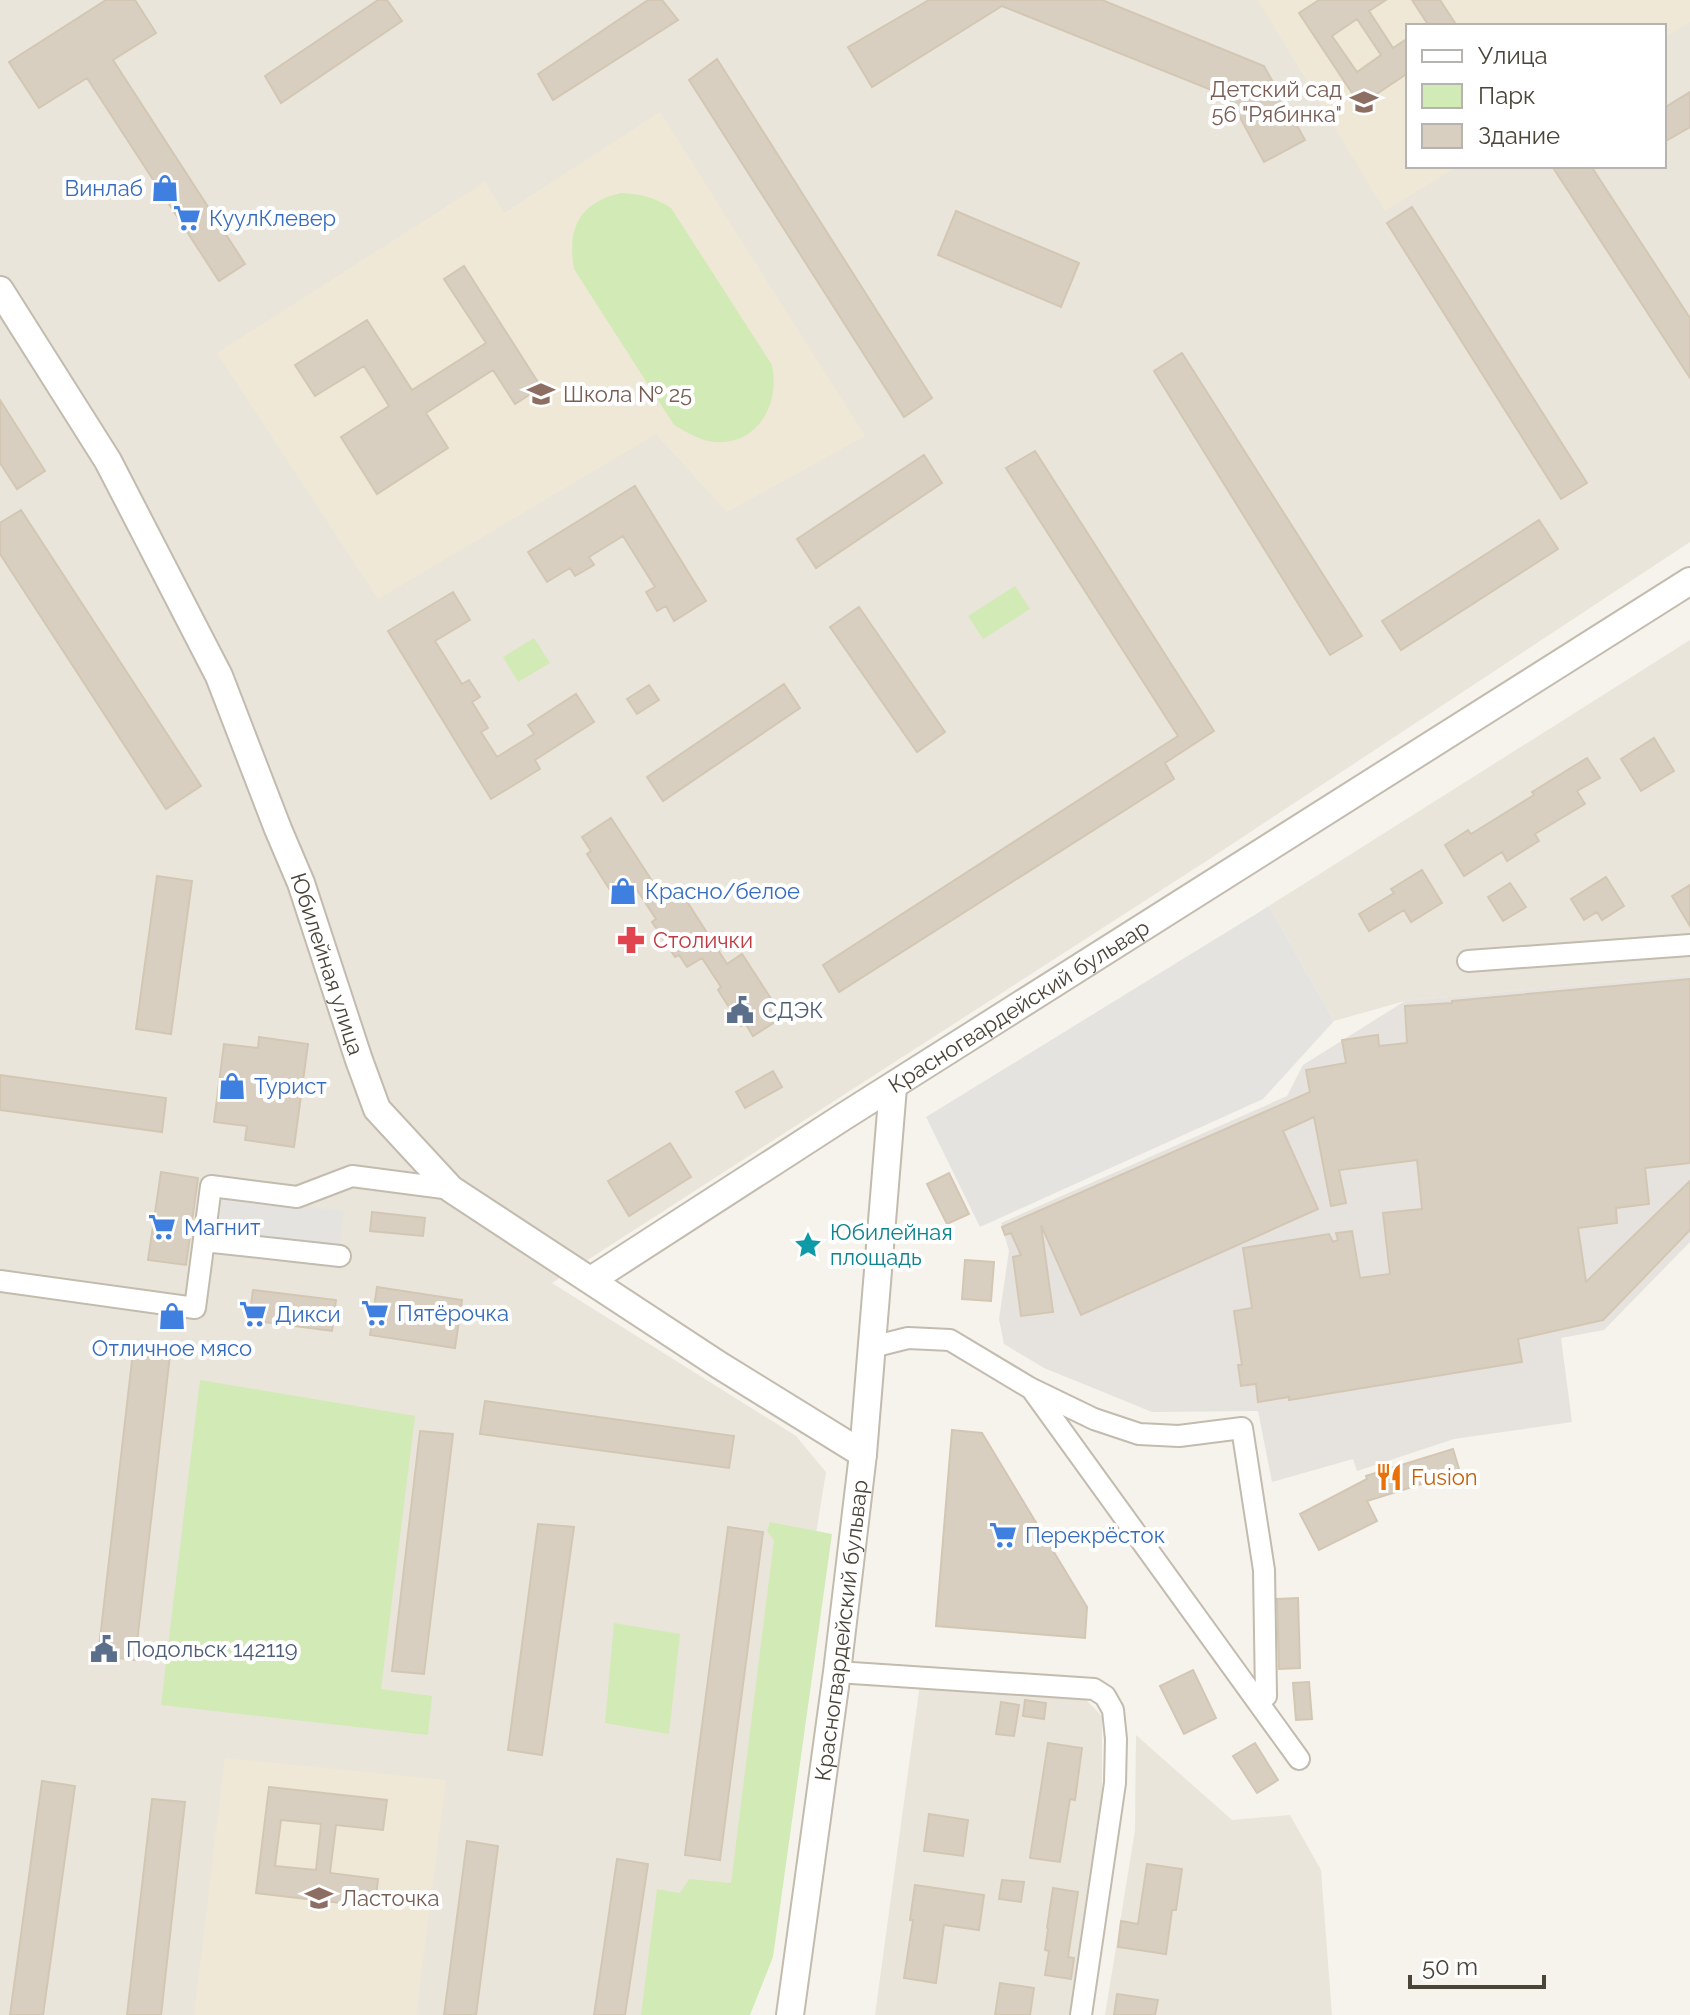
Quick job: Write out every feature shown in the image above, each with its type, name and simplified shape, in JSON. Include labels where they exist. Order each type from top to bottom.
[{"type":"street","name":"Юбилейная улица","points":[[0,290],[108,461],[219,676],[301,883],[377,1109],[451,1189],[719,1365],[863,1454]]},
{"type":"street","name":"Красногвардейский бульвар","points":[[790,2015],[863,1454],[893,1087],[1690,581]]},
{"type":"street","points":[[1468,961],[1690,945]]},
{"type":"street","points":[[591,1280],[893,1087]]},
{"type":"street","points":[[0,1281],[195,1308],[211,1186],[297,1197],[352,1176],[451,1189]]},
{"type":"street","points":[[204,1241],[340,1256]]},
{"type":"street","points":[[872,1347],[908,1338],[950,1340],[1030,1388],[1094,1419],[1139,1434],[1179,1436],[1242,1428],[1264,1570],[1266,1696],[1257,1701]]},
{"type":"street","points":[[1030,1388],[1299,1759]]},
{"type":"street","points":[[837,1672],[1094,1689],[1105,1696],[1113,1710],[1115,1722],[1115,1783],[1081,2015]]},
{"type":"shaded area","points":[[0,0],[1690,0],[1690,542],[1205,862],[552,1283],[796,1436],[826,1472],[739,2015],[0,2015]]},
{"type":"shaded area","name":"Детский сад 56 \"Рябинка\"","points":[[1258,0],[1690,0],[1690,22],[1666,37],[1666,24],[1406,24],[1406,168],[1455,168],[1385,211]]},
{"type":"shaded area","name":"Школа № 25","points":[[660,112],[865,436],[727,512],[656,434],[378,599],[217,353],[485,182],[504,213]]},
{"type":"shaded area","points":[[1690,640],[1690,975],[1405,1001],[1334,1021],[1269,906]]},
{"type":"shaded area","points":[[1269,906],[1334,1021],[1263,1099],[980,1227],[926,1117]]},
{"type":"shaded area","points":[[1690,975],[1690,1242],[1604,1330],[1561,1338],[1572,1422],[1454,1439],[1357,1471],[1353,1459],[1272,1482],[1258,1411],[1152,1412],[1044,1368],[1004,1344],[999,1319],[1009,1251],[1001,1223],[1287,1096],[1303,1065],[1405,1001]]},
{"type":"shaded area","points":[[222,1197],[344,1211],[339,1247],[219,1233]]},
{"type":"shaded area","points":[[920,1684],[1085,1699],[1102,1716],[1102,1813],[1072,2015],[875,2015]]},
{"type":"shaded area","points":[[1136,1735],[1232,1820],[1290,1815],[1321,1870],[1332,2015],[1105,2015],[1135,1830]]},
{"type":"shaded area","name":"Ласточка","points":[[225,1758],[446,1780],[416,2015],[194,2015]]},
{"type":"green space","points":[[621,193],[647,197],[671,208],[772,365],[774,380],[768,409],[761,422],[739,439],[708,441],[674,425],[574,269],[572,241],[579,219],[595,203]]},
{"type":"green space","points":[[1015,586],[1030,609],[983,639],[968,616]]},
{"type":"green space","points":[[534,638],[550,663],[518,682],[503,657]]},
{"type":"green space","points":[[200,1380],[415,1416],[381,1689],[432,1696],[428,1735],[161,1705]]},
{"type":"green space","points":[[770,1522],[832,1534],[773,1957],[750,2015],[641,2015],[657,1889],[680,1893],[689,1879],[731,1883],[774,1540],[767,1531]]},
{"type":"green space","points":[[614,1623],[680,1634],[669,1734],[605,1723]]},
{"type":"building","points":[[106,0],[135,0],[156,33],[113,60],[245,264],[219,281],[87,78],[39,108],[9,62]]},
{"type":"building","points":[[378,0],[387,0],[402,21],[281,103],[265,76]]},
{"type":"building","points":[[648,0],[662,0],[678,20],[553,100],[538,74]]},
{"type":"building","points":[[929,0],[1102,0],[1264,66],[1305,140],[1264,162],[1229,97],[1002,6],[872,87],[848,47]]},
{"type":"building","points":[[1319,0],[1386,0],[1369,11],[1393,48],[1406,39],[1406,74],[1360,105],[1299,13]],"holes":[[[1357,19],[1381,55],[1357,72],[1332,36]]]},
{"type":"building","points":[[1412,0],[1440,0],[1456,24],[1428,24]]},
{"type":"building","points":[[717,59],[932,398],[904,417],[689,80]]},
{"type":"building","points":[[1690,92],[1690,127],[1666,141],[1666,107]]},
{"type":"building","points":[[1553,168],[1592,168],[1690,318],[1690,378]]},
{"type":"building","points":[[1412,207],[1587,483],[1561,499],[1387,223]]},
{"type":"building","points":[[956,211],[1079,263],[1061,307],[938,255]]},
{"type":"building","points":[[464,266],[541,387],[515,404],[493,370],[426,413],[448,448],[377,494],[341,437],[389,406],[364,366],[315,396],[295,365],[367,320],[412,390],[486,343],[444,279]]},
{"type":"building","points":[[1182,353],[1362,636],[1330,655],[1154,371]]},
{"type":"building","points":[[0,400],[45,471],[17,489],[0,463]]},
{"type":"building","points":[[1035,451],[1214,731],[1165,763],[1174,779],[839,992],[823,965],[1178,736],[1006,468]]},
{"type":"building","points":[[924,455],[942,483],[816,568],[797,539]]},
{"type":"building","points":[[635,486],[706,601],[674,621],[666,606],[657,611],[646,592],[655,587],[623,536],[589,557],[594,565],[575,576],[570,568],[547,582],[528,552]]},
{"type":"building","points":[[21,510],[201,786],[166,809],[0,554],[0,523]]},
{"type":"building","points":[[1539,520],[1558,549],[1401,650],[1382,621]]},
{"type":"building","points":[[453,592],[470,620],[435,641],[462,684],[469,680],[480,697],[472,702],[488,728],[481,732],[497,757],[534,734],[528,725],[576,694],[594,722],[535,760],[540,769],[491,799],[388,631]]},
{"type":"building","points":[[859,607],[945,732],[917,752],[830,627]]},
{"type":"building","points":[[784,684],[800,708],[663,801],[647,777]]},
{"type":"building","points":[[649,685],[659,700],[637,714],[627,699]]},
{"type":"building","points":[[1654,738],[1674,771],[1641,791],[1621,759]]},
{"type":"building","points":[[1587,758],[1600,778],[1577,791],[1585,804],[1535,834],[1539,841],[1507,861],[1502,852],[1464,876],[1445,845],[1468,830],[1471,834]]},
{"type":"building","points":[[611,818],[662,896],[677,886],[727,964],[742,954],[783,1017],[753,1036],[745,1023],[741,1026],[702,958],[687,967],[679,955],[675,957],[652,922],[656,919],[637,890],[622,900],[614,887],[610,890],[587,854],[591,851],[582,837]]},
{"type":"building","points":[[1422,870],[1442,903],[1411,922],[1404,910],[1369,931],[1359,914],[1394,893],[1391,889]]},
{"type":"building","points":[[157,876],[192,881],[171,1034],[136,1029]]},
{"type":"building","points":[[1606,877],[1624,906],[1602,920],[1597,912],[1584,920],[1571,899]]},
{"type":"building","points":[[1510,883],[1526,907],[1503,921],[1488,897]]},
{"type":"building","points":[[1690,885],[1690,926],[1672,896]]},
{"type":"building","points":[[1690,979],[1690,1163],[1645,1168],[1649,1204],[1616,1208],[1617,1223],[1578,1228],[1586,1282],[1690,1181],[1690,1230],[1603,1320],[1518,1339],[1522,1362],[1289,1400],[1289,1397],[1258,1402],[1256,1384],[1241,1386],[1238,1365],[1242,1365],[1234,1311],[1252,1308],[1243,1248],[1329,1234],[1333,1242],[1338,1240],[1336,1233],[1352,1231],[1360,1278],[1390,1274],[1383,1213],[1422,1209],[1417,1160],[1339,1170],[1346,1203],[1331,1206],[1314,1117],[1283,1131],[1318,1209],[1081,1315],[1041,1225],[1053,1312],[1021,1316],[1013,1257],[1021,1255],[1011,1233],[1005,1235],[1002,1227],[1310,1092],[1306,1070],[1346,1063],[1342,1040],[1378,1035],[1379,1046],[1407,1043],[1405,1006]]},
{"type":"building","points":[[259,1037],[308,1044],[294,1147],[245,1140],[247,1126],[214,1122],[224,1044],[258,1048]]},
{"type":"building","points":[[773,1071],[782,1087],[745,1108],[736,1092]]},
{"type":"building","points":[[0,1075],[166,1098],[162,1132],[0,1110]]},
{"type":"building","points":[[670,1143],[691,1177],[629,1216],[608,1181]]},
{"type":"building","points":[[161,1172],[198,1178],[186,1265],[148,1260]]},
{"type":"building","points":[[949,1173],[969,1214],[947,1224],[927,1184]]},
{"type":"building","points":[[372,1212],[425,1218],[423,1236],[370,1231]]},
{"type":"building","points":[[965,1260],[994,1262],[991,1301],[962,1299]]},
{"type":"building","points":[[377,1287],[462,1300],[455,1348],[370,1335]]},
{"type":"building","points":[[253,1290],[336,1300],[332,1331],[249,1320]]},
{"type":"building","points":[[133,1352],[170,1355],[135,1660],[98,1656]]},
{"type":"building","points":[[485,1401],[734,1436],[729,1468],[480,1434]]},
{"type":"building","points":[[952,1430],[982,1433],[1087,1607],[1085,1638],[936,1626]]},
{"type":"building","points":[[420,1431],[453,1434],[424,1674],[392,1671]]},
{"type":"building","points":[[1453,1449],[1460,1472],[1367,1501],[1377,1521],[1319,1550],[1300,1514],[1367,1479],[1366,1476]]},
{"type":"building","points":[[538,1524],[574,1527],[542,1755],[508,1750]]},
{"type":"building","points":[[728,1527],[763,1532],[720,1860],[685,1855]]},
{"type":"building","points":[[1298,1598],[1300,1668],[1279,1669],[1277,1599]]},
{"type":"building","points":[[1193,1670],[1216,1718],[1184,1734],[1160,1686]]},
{"type":"building","points":[[1309,1682],[1312,1719],[1296,1720],[1293,1683]]},
{"type":"building","points":[[1025,1700],[1046,1703],[1044,1719],[1023,1716]]},
{"type":"building","points":[[1001,1702],[1019,1705],[1014,1736],[996,1734]]},
{"type":"building","points":[[1048,1743],[1082,1748],[1075,1800],[1070,1799],[1060,1862],[1030,1858]]},
{"type":"building","points":[[1255,1743],[1278,1780],[1257,1793],[1233,1756]]},
{"type":"building","points":[[42,1781],[75,1786],[43,2015],[10,2015]]},
{"type":"building","points":[[269,1787],[387,1800],[383,1830],[336,1825],[330,1873],[378,1879],[375,1907],[256,1893]],"holes":[[[281,1820],[321,1824],[316,1870],[275,1866]]]},
{"type":"building","points":[[152,1799],[185,1802],[161,2015],[127,2015]]},
{"type":"building","points":[[929,1814],[968,1820],[963,1856],[924,1851]]},
{"type":"building","points":[[467,1841],[498,1846],[476,2015],[444,2015]]},
{"type":"building","points":[[617,1859],[648,1864],[625,2015],[594,2015]]},
{"type":"building","points":[[1147,1864],[1182,1869],[1166,1954],[1118,1947],[1121,1921],[1138,1924]]},
{"type":"building","points":[[1002,1880],[1024,1882],[1021,1902],[999,1899]]},
{"type":"building","points":[[915,1885],[984,1895],[979,1930],[944,1925],[936,1983],[904,1978]]},
{"type":"building","points":[[1053,1888],[1078,1892],[1068,1957],[1074,1958],[1071,1979],[1045,1975]]},
{"type":"building","points":[[1000,1983],[1034,1988],[1030,2015],[995,2015]]},
{"type":"building","points":[[1117,1994],[1158,2000],[1155,2015],[1114,2015]]},
{"type":"place","name":"Детский сад 56 \"Рябинка\"","points":[[1364,102]]},
{"type":"place","name":"Винлаб","points":[[165,188]]},
{"type":"place","name":"КуулКлевер","points":[[187,218]]},
{"type":"place","name":"Школа № 25","points":[[541,394]]},
{"type":"place","name":"Красно/белое","points":[[623,891]]},
{"type":"place","name":"Столички","points":[[631,940]]},
{"type":"place","name":"СДЭК","points":[[740,1010]]},
{"type":"place","name":"Турист","points":[[232,1086]]},
{"type":"place","name":"Магнит","points":[[162,1227]]},
{"type":"place","name":"Юбилейная площадь","points":[[808,1245]]},
{"type":"place","name":"Пятёрочка","points":[[375,1313]]},
{"type":"place","name":"Дикси","points":[[253,1314]]},
{"type":"place","name":"Отличное мясо","points":[[172,1316]]},
{"type":"place","name":"Fusion","points":[[1389,1477]]},
{"type":"place","name":"Перекрёсток","points":[[1003,1535]]},
{"type":"place","name":"Подольск 142119","points":[[104,1649]]},
{"type":"place","name":"Ласточка","points":[[319,1898]]}]
